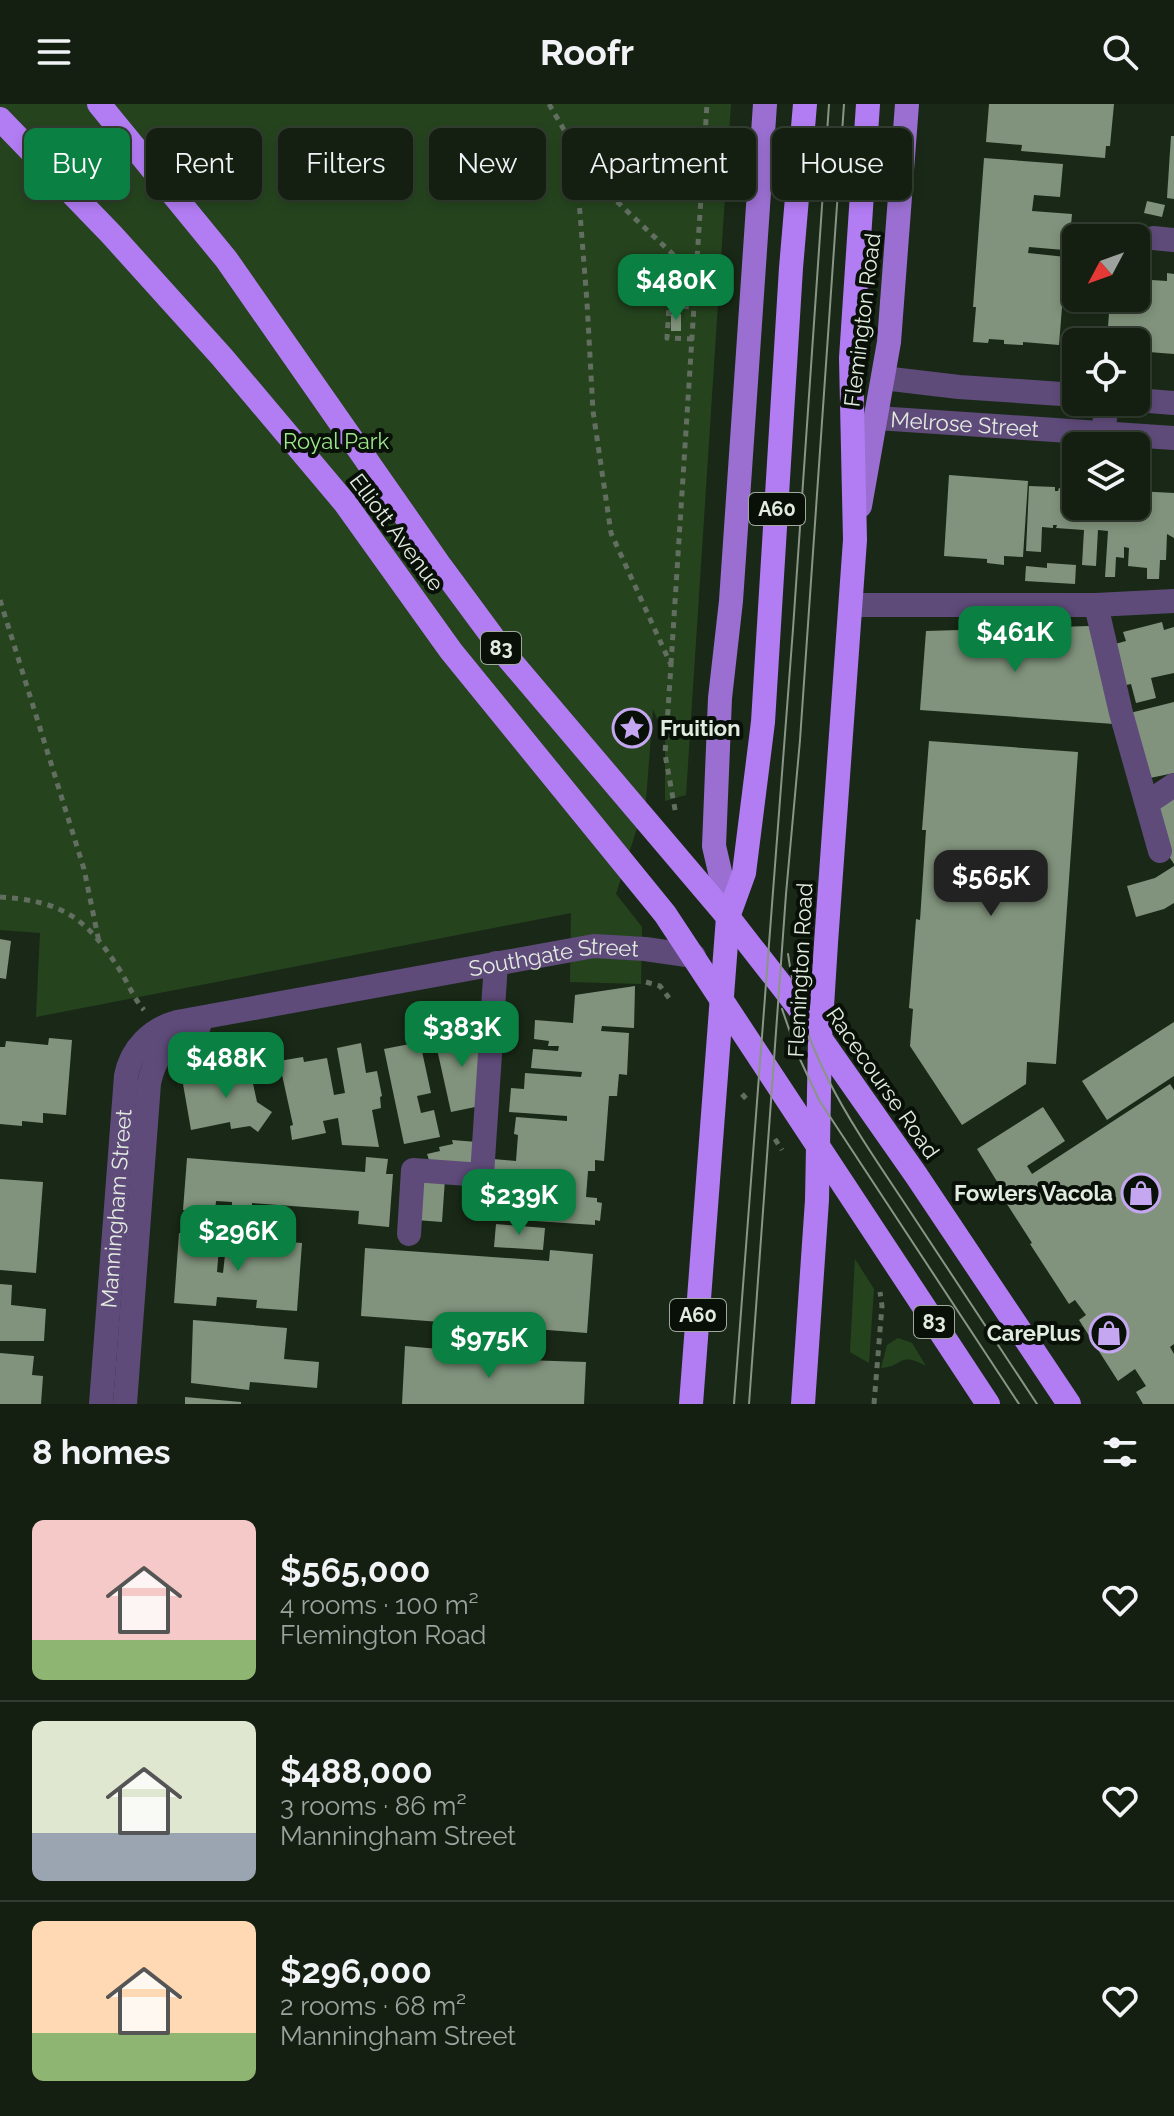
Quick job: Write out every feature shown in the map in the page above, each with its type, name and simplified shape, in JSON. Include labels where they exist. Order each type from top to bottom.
[{"type":"highway","name":"Elliott Avenue","points":[[99,104],[226,259],[509,659],[729,914]]},
{"type":"highway","name":"A60","points":[[691,1404],[729,914],[746,860],[763,722],[791,268],[805,104]]},
{"type":"highway","name":"Flemington Road","points":[[803,1404],[817,1200],[820,1038],[855,540],[851,358],[868,104]]},
{"type":"highway","name":"Elliott Avenue","points":[[0,121],[112,235],[222,357],[345,503],[451,651],[665,914],[722,1000]]},
{"type":"highway","name":"Racecourse Road","points":[[729,914],[916,1175],[1069,1404]]},
{"type":"highway","name":"83","points":[[722,1000],[988,1404]]},
{"type":"main road","name":"A60","points":[[729,914],[714,846],[720,698],[732,586],[765,104]]},
{"type":"main road","name":"Flemington Road","points":[[855,540],[892,313],[907,104]]},
{"type":"street","name":"Melrose Street","points":[[883,378],[1062,394]]},
{"type":"street","points":[[1150,401],[1174,403]]},
{"type":"street","name":"Melrose Street","points":[[877,418],[1075,432]]},
{"type":"street","name":"Melrose Street","points":[[1150,437],[1174,438]]},
{"type":"street","points":[[851,605],[1096,605],[1174,601]]},
{"type":"street","points":[[1096,605],[1121,713],[1160,851]]},
{"type":"street","points":[[1147,803],[1174,785]]},
{"type":"street","name":"Southgate Street","points":[[166,1035],[177,1022],[602,945],[694,956]]},
{"type":"street","points":[[409,1234],[413,1170],[482,1175],[496,963]]},
{"type":"street","name":"Manningham Street","points":[[101,1404],[128,1068],[137,1048],[166,1035]]},
{"type":"street","name":"Manningham Street","points":[[125,1404],[147,1097],[166,1035]]},
{"type":"path","points":[[549,104],[563,128]]},
{"type":"path","points":[[676,812],[665,754],[707,104]]},
{"type":"path","points":[[579,200],[593,411],[611,533],[671,665]]},
{"type":"path","points":[[615,200],[681,262],[696,260]]},
{"type":"path","points":[[693,339],[667,338],[669,306],[695,307]]},
{"type":"path","points":[[0,600],[84,869],[99,942]]},
{"type":"path","points":[[0,897],[29,899],[57,907],[78,919],[122,973],[138,1003],[166,1035]]},
{"type":"path","points":[[646,982],[660,986],[669,998]]},
{"type":"path","points":[[742,1094],[749,1102]]},
{"type":"path","points":[[775,1139],[782,1150]]},
{"type":"path","points":[[874,1404],[882,1306],[880,1291]]},
{"type":"green space","name":"Royal Park","points":[[0,104],[731,104],[729,128],[562,128],[562,200],[725,200],[686,795],[665,801],[665,737],[653,709],[646,800],[616,894],[642,927],[641,984],[570,982],[571,913],[36,1017],[40,933],[0,930]]},
{"type":"green space","points":[[855,1259],[874,1289],[869,1363],[850,1352]]},
{"type":"green space","points":[[898,1338],[912,1343],[926,1366],[906,1360],[881,1368],[887,1345]]},
{"type":"building","points":[[989,104],[1114,104],[1110,146],[1106,146],[1105,158],[1021,151],[1022,145],[986,142]]},
{"type":"building","points":[[1171,136],[1174,136],[1174,199],[1167,198]]},
{"type":"building","points":[[984,158],[1063,164],[1060,197],[1034,195],[1032,211],[1072,214],[1071,224],[1062,224],[1062,250],[1029,247],[1028,253],[1062,257],[1059,345],[1004,344],[1004,340],[989,339],[988,343],[973,342],[976,307],[973,307]]},
{"type":"building","points":[[1147,201],[1165,205],[1162,217],[1144,213]]},
{"type":"building","points":[[1167,273],[1174,274],[1174,354],[1150,352],[1150,328],[1108,328],[1109,312],[1150,312],[1150,280],[1167,281]]},
{"type":"building","points":[[671,314],[681,314],[681,331],[671,331]]},
{"type":"building","points":[[949,475],[1028,481],[1023,557],[1004,556],[1004,565],[987,563],[987,559],[944,556]]},
{"type":"building","points":[[1029,486],[1055,487],[1055,491],[1062,488],[1062,520],[1150,520],[1150,492],[1174,493],[1174,538],[1167,534],[1166,560],[1160,560],[1159,579],[1147,579],[1147,568],[1128,566],[1129,548],[1124,547],[1124,558],[1116,557],[1115,577],[1105,577],[1108,531],[1098,530],[1096,566],[1082,565],[1084,530],[1056,528],[1057,525],[1053,528],[1042,527],[1041,552],[1026,551]]},
{"type":"building","points":[[1047,563],[1076,565],[1075,584],[1025,581],[1026,566],[1047,568]]},
{"type":"building","points":[[1162,622],[1164,630],[1174,627],[1174,673],[1151,678],[1156,698],[1136,703],[1131,684],[1126,685],[1115,644],[1126,641],[1123,632]]},
{"type":"building","points":[[1089,626],[1114,724],[920,710],[926,631]]},
{"type":"building","points":[[1174,702],[1174,773],[1150,778],[1126,714]]},
{"type":"building","points":[[929,741],[1078,752],[1056,1064],[1027,1062],[1026,1084],[962,1125],[910,1046],[913,1009],[909,1008],[916,919],[920,920],[926,830],[922,830]]},
{"type":"building","points":[[1174,798],[1174,864],[1166,852],[1156,803]]},
{"type":"building","points":[[1174,866],[1174,903],[1136,917],[1127,886],[1155,878]]},
{"type":"building","points":[[0,939],[11,941],[6,979],[0,978]]},
{"type":"building","points":[[635,986],[634,1028],[602,1026],[601,1031],[629,1033],[627,1075],[619,1074],[617,1096],[609,1096],[604,1161],[595,1160],[595,1171],[588,1171],[586,1197],[597,1198],[597,1202],[602,1203],[600,1221],[595,1220],[595,1225],[506,1219],[509,1182],[491,1181],[493,1159],[516,1161],[516,1117],[567,1121],[567,1116],[509,1112],[511,1088],[524,1089],[525,1073],[581,1077],[582,1072],[531,1068],[533,1049],[558,1051],[559,1046],[548,1046],[549,1041],[534,1039],[535,1020],[573,1023],[575,995]]},
{"type":"building","points":[[1174,1022],[1174,1076],[1107,1120],[1082,1081]]},
{"type":"building","points":[[482,1030],[480,1106],[451,1112],[435,1040]]},
{"type":"building","points":[[49,1038],[72,1040],[66,1115],[43,1113],[43,1123],[22,1121],[22,1126],[0,1124],[0,1047],[5,1047],[6,1041],[48,1045]]},
{"type":"building","points":[[420,1042],[431,1093],[417,1096],[421,1113],[434,1110],[440,1137],[404,1144],[384,1049]]},
{"type":"building","points":[[361,1043],[366,1073],[377,1071],[382,1096],[381,1108],[372,1110],[379,1147],[342,1145],[338,1118],[323,1121],[326,1133],[292,1140],[290,1126],[293,1125],[279,1061],[303,1057],[304,1062],[327,1058],[334,1095],[345,1093],[337,1048]]},
{"type":"building","points":[[261,1064],[263,1077],[252,1079],[257,1102],[272,1112],[258,1132],[250,1126],[231,1129],[230,1122],[191,1130],[183,1084],[220,1076],[220,1072]]},
{"type":"building","points":[[1170,1084],[1174,1090],[1174,1344],[1170,1347],[1174,1354],[1174,1404],[1143,1404],[1136,1392],[1146,1386],[1135,1369],[1118,1381],[1079,1320],[1086,1315],[1075,1300],[1069,1304],[1030,1244],[977,1149],[1043,1107],[1065,1141],[1027,1166],[1032,1174]]},
{"type":"building","points":[[452,1140],[477,1142],[476,1164],[430,1163],[427,1154],[453,1144]]},
{"type":"building","points":[[366,1157],[388,1159],[386,1174],[393,1174],[389,1227],[358,1224],[359,1211],[252,1203],[252,1209],[232,1208],[232,1202],[216,1201],[215,1213],[183,1210],[187,1158],[365,1172]]},
{"type":"building","points":[[419,1177],[445,1179],[442,1222],[416,1220]]},
{"type":"building","points":[[0,1179],[43,1182],[36,1273],[0,1270]]},
{"type":"building","points":[[496,1224],[545,1228],[543,1250],[494,1247]]},
{"type":"building","points":[[179,1233],[220,1236],[217,1272],[223,1273],[226,1246],[263,1249],[263,1240],[302,1243],[297,1311],[256,1308],[257,1300],[217,1297],[216,1306],[174,1303]]},
{"type":"building","points":[[365,1248],[549,1261],[550,1250],[593,1254],[587,1333],[361,1316]]},
{"type":"building","points":[[0,1284],[12,1285],[11,1305],[46,1309],[44,1341],[0,1341]]},
{"type":"building","points":[[193,1320],[287,1328],[284,1359],[319,1362],[317,1388],[250,1382],[249,1390],[191,1383]]},
{"type":"building","points":[[405,1346],[463,1354],[462,1358],[586,1362],[584,1404],[402,1404]]},
{"type":"building","points":[[0,1353],[34,1356],[32,1375],[43,1376],[41,1404],[0,1404]]},
{"type":"building","points":[[185,1397],[241,1402],[241,1404],[185,1404]]},
{"type":"tram line","points":[[734,1404],[829,104]]},
{"type":"tram line","points":[[749,1404],[800,740],[844,104]]},
{"type":"tram line","points":[[788,954],[806,1027],[835,1092],[872,1154],[1037,1404]]},
{"type":"tram line","points":[[782,1009],[798,1055],[819,1100],[1019,1404]]},
{"type":"place","name":"Fruition","points":[[632,728]]},
{"type":"place","name":"Fowlers Vacola","points":[[1141,1193]]},
{"type":"place","name":"CarePlus","points":[[1109,1333]]}]
